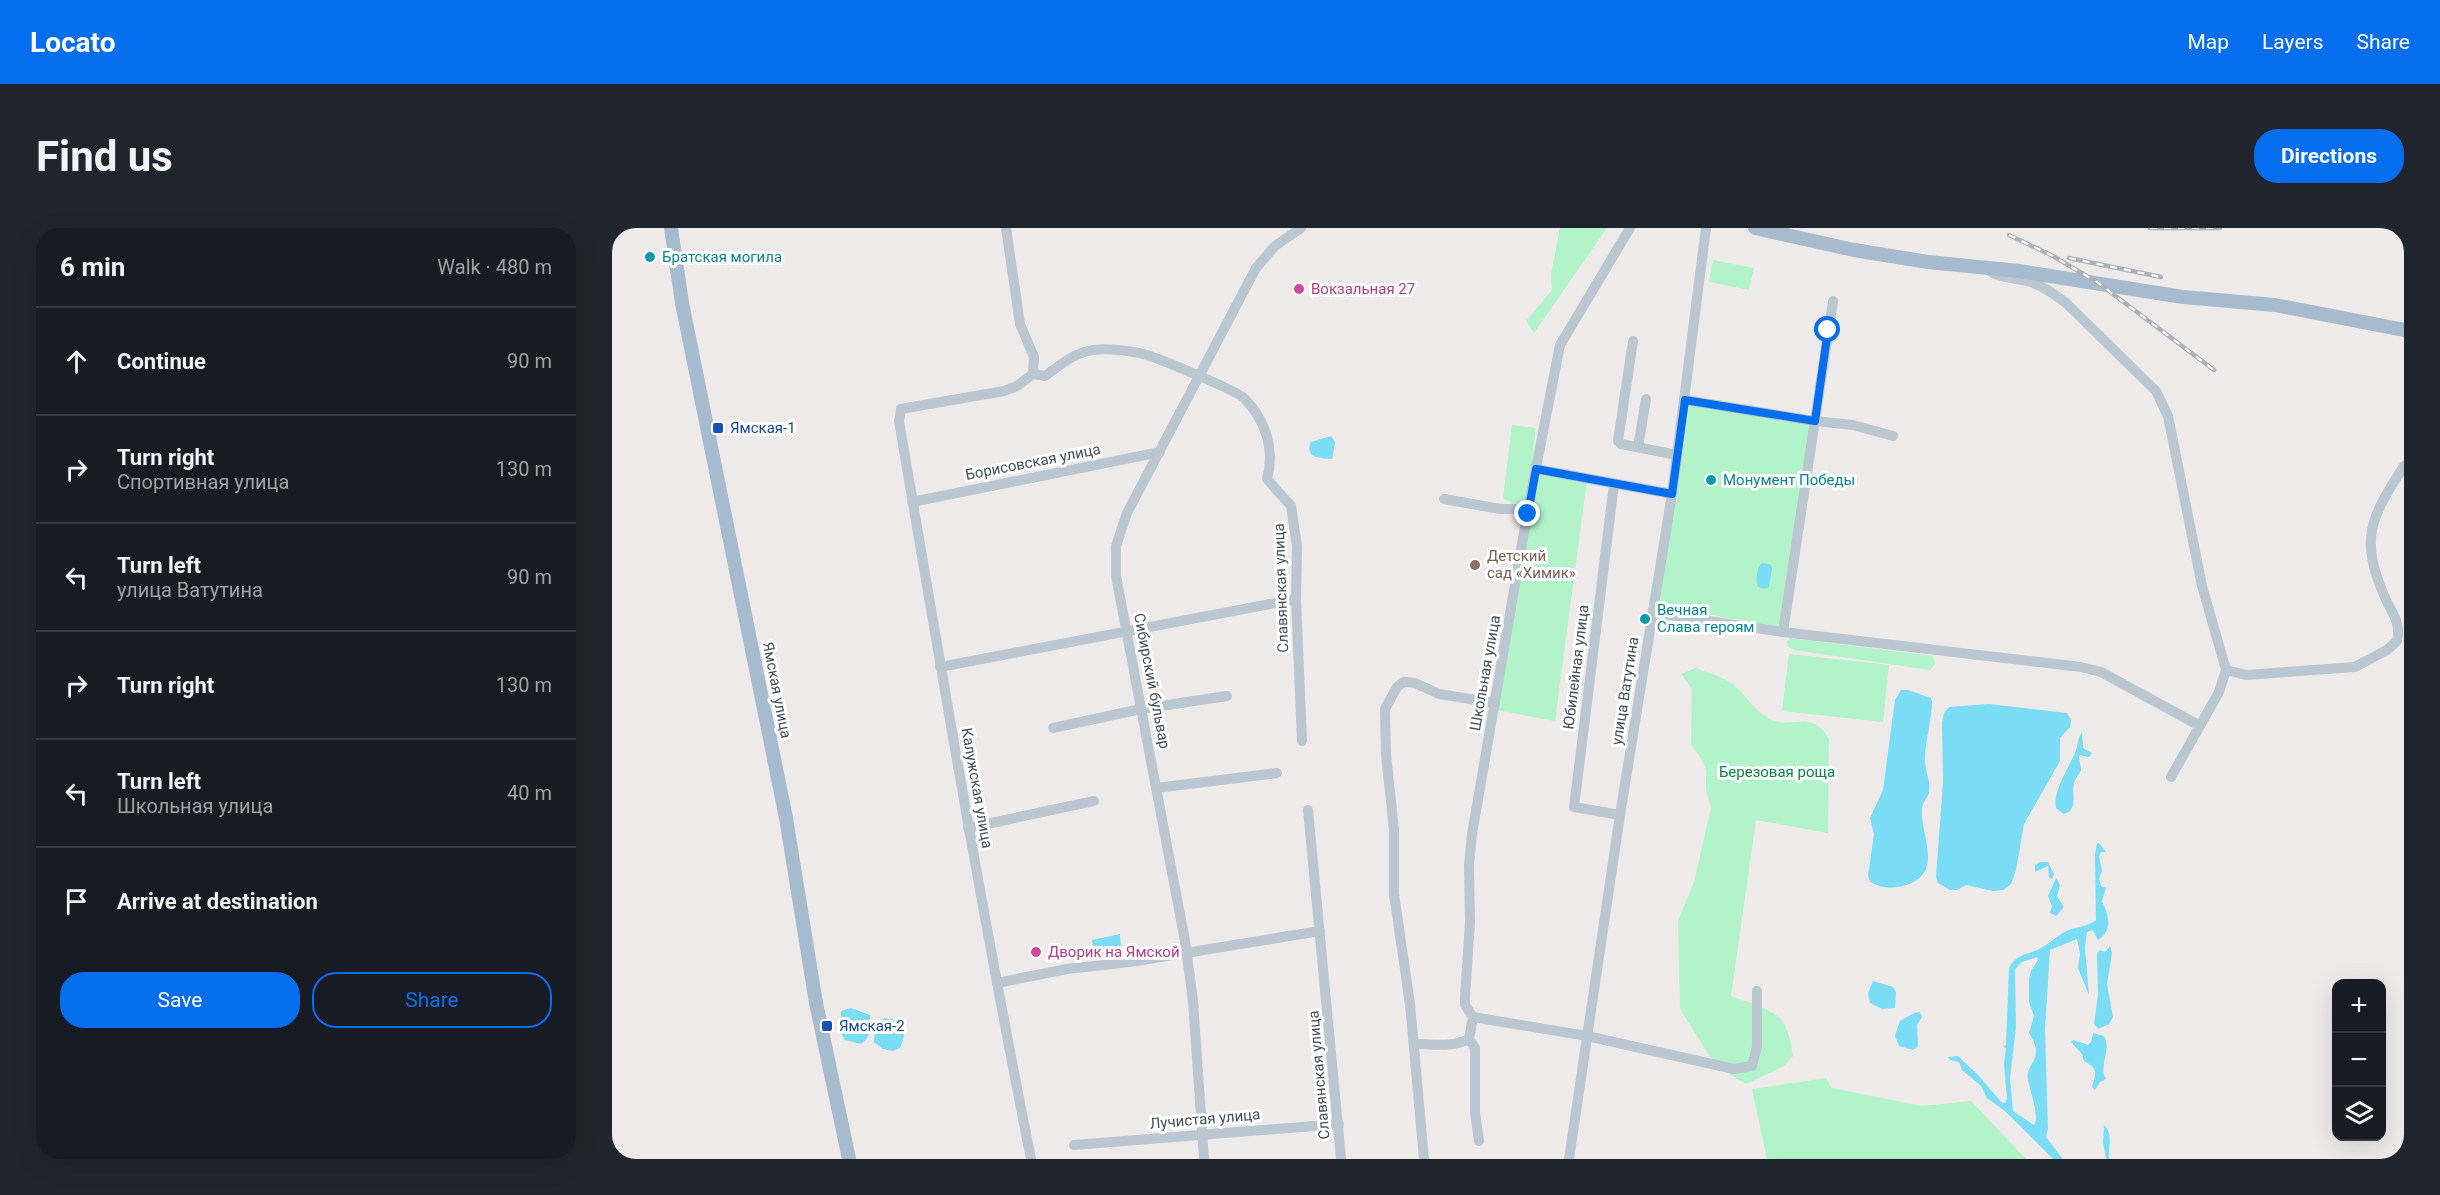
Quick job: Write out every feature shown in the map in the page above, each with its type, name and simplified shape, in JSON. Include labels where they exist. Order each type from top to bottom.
[{"type":"main road","name":"Ямская улица","points":[[671,228],[682,303],[786,818],[816,1003],[849,1159]]},
{"type":"main road","points":[[1755,228],[1854,250],[1928,262],[2097,282],[2183,297],[2275,304],[2404,330]]},
{"type":"street","points":[[1006,228],[1020,324],[1034,357],[1033,374]]},
{"type":"street","name":"Сибирский бульвар","points":[[1204,1159],[1193,1001],[1116,576],[1116,546],[1127,513],[1256,268],[1275,246],[1301,228]]},
{"type":"street","name":"Школьная улица","points":[[1479,1142],[1475,1112],[1475,1048],[1469,1039],[1473,1017],[1465,1005],[1470,922],[1470,855],[1495,703],[1528,509],[1560,345],[1630,228]]},
{"type":"street","name":"улица Ватутина","points":[[1569,1159],[1620,815],[1672,494],[1706,228]]},
{"type":"street","points":[[1986,268],[1994,276],[2028,281],[2050,290],[2156,391],[2169,416],[2202,586],[2226,670],[2219,693],[2172,777]]},
{"type":"street","points":[[1784,632],[1833,301]]},
{"type":"street","points":[[1633,341],[1617,439],[1622,444],[1677,455]]},
{"type":"street","name":"Славянская улица","points":[[899,421],[901,409],[990,395],[1017,386],[1033,374],[1045,376],[1071,358],[1090,350],[1109,348],[1142,353],[1244,397],[1267,433],[1271,464],[1267,479],[1291,506],[1297,546],[1296,599],[1302,741]]},
{"type":"street","points":[[1638,447],[1646,399]]},
{"type":"street","points":[[1685,400],[1853,425],[1893,436]]},
{"type":"street","name":"Калужская улица","points":[[899,421],[968,828],[1031,1159]]},
{"type":"street","name":"Борисовская улица","points":[[912,502],[1160,452]]},
{"type":"street","points":[[2226,670],[2246,675],[2355,667],[2387,650],[2397,641],[2398,624],[2382,590],[2370,549],[2369,534],[2372,521],[2404,465]]},
{"type":"street","points":[[1536,469],[1672,494]]},
{"type":"street","name":"Юбилейная улица","points":[[1614,484],[1574,807],[1620,815]]},
{"type":"street","points":[[1444,499],[1500,509],[1528,509]]},
{"type":"street","points":[[940,667],[1296,599]]},
{"type":"street","points":[[1653,613],[1784,632],[2081,667],[2101,672],[2200,726]]},
{"type":"street","points":[[1424,1159],[1414,1044],[1394,894],[1394,830],[1386,754],[1385,709],[1397,687],[1404,682],[1415,683],[1439,694],[1495,703]]},
{"type":"street","points":[[1053,728],[1141,709],[1227,696]]},
{"type":"street","points":[[1156,788],[1276,773]]},
{"type":"street","points":[[968,828],[1094,801]]},
{"type":"street","name":"Славянская улица","points":[[1308,810],[1341,1159]]},
{"type":"street","points":[[997,983],[1067,969],[1186,953],[1320,931]]},
{"type":"street","points":[[1473,1017],[1587,1036],[1734,1069],[1752,1066],[1757,1047],[1757,991]]},
{"type":"street","points":[[1414,1044],[1457,1045],[1469,1039]]},
{"type":"street","name":"Лучистая улица","points":[[1074,1145],[1339,1124]]},
{"type":"green space","points":[[1560,228],[1607,228],[1534,333],[1526,321],[1552,290],[1551,274]]},
{"type":"green space","points":[[1713,260],[1754,268],[1749,290],[1709,282]]},
{"type":"green space","points":[[1687,403],[1811,425],[1781,628],[1659,605]]},
{"type":"green space","points":[[1512,425],[1536,428],[1527,503],[1514,504],[1503,498]]},
{"type":"green space","points":[[1537,470],[1587,480],[1555,721],[1496,710]]},
{"type":"green space","points":[[1790,638],[1933,656],[1935,664],[1930,670],[1794,650],[1788,647],[1787,642]]},
{"type":"green space","points":[[1789,654],[1889,665],[1883,722],[1782,711]]},
{"type":"green space","name":"Березовая роща","points":[[1696,668],[1731,683],[1766,717],[1789,723],[1810,722],[1823,730],[1829,739],[1828,833],[1756,820],[1731,996],[1778,1016],[1788,1032],[1793,1056],[1784,1066],[1746,1084],[1727,1073],[1709,1055],[1680,1009],[1678,921],[1694,882],[1711,808],[1706,790],[1706,770],[1701,758],[1691,745],[1692,689],[1681,674]]},
{"type":"green space","points":[[1826,1078],[1832,1088],[1922,1106],[1971,1101],[2026,1159],[1767,1159],[1752,1089]]},
{"type":"water","points":[[1331,436],[1335,442],[1332,459],[1311,454],[1309,447],[1311,442]]},
{"type":"water","points":[[1762,563],[1770,564],[1772,568],[1769,587],[1764,589],[1758,587],[1757,581],[1758,570]]},
{"type":"water","points":[[1901,690],[1908,690],[1931,698],[1932,701],[1925,760],[1929,788],[1922,809],[1928,863],[1925,872],[1918,879],[1906,885],[1888,888],[1870,882],[1868,876],[1874,834],[1870,818],[1883,790],[1895,700]]},
{"type":"water","points":[[1989,704],[2067,713],[2071,720],[2070,727],[2060,738],[2060,761],[2024,824],[2016,870],[2011,884],[2003,890],[1993,891],[1966,885],[1957,890],[1950,890],[1938,883],[1936,877],[1943,782],[1942,722],[1944,713],[1949,707]]},
{"type":"water","points":[[2082,732],[2083,748],[2092,753],[2089,757],[2080,755],[2079,757],[2081,770],[2074,783],[2073,806],[2069,812],[2064,814],[2056,808],[2057,794]]},
{"type":"water","points":[[2099,843],[2106,852],[2101,852],[2099,856],[2102,871],[2099,879],[2101,886],[2106,888],[2102,901],[2108,927],[2098,940],[2093,930],[2087,932],[2085,947],[2089,995],[2078,968],[2080,954],[2077,939],[2050,950],[2045,1029],[2048,1129],[2046,1137],[2063,1159],[2053,1159],[2005,1111],[1987,1098],[1981,1086],[1962,1070],[1959,1062],[1950,1060],[1948,1057],[1958,1056],[2001,1102],[2005,1103],[2007,1099],[2004,1064],[2006,1048],[2003,1047],[2006,1045],[2009,968],[2019,957],[2041,948],[2065,932],[2096,920],[2095,854]],"holes":[[[2037,957],[2038,960],[2029,978],[2029,1002],[2034,1016],[2029,1033],[2036,1050],[2036,1056],[2028,1074],[2036,1116],[2034,1125],[2013,1111],[2010,1078],[2016,1027],[2015,969],[2022,962]]]},
{"type":"water","points":[[2048,862],[2054,874],[2052,879],[2049,877],[2048,866],[2035,872],[2035,865]]},
{"type":"water","points":[[2056,878],[2060,885],[2057,896],[2064,907],[2056,916],[2050,913],[2052,906],[2048,896]]},
{"type":"water","points":[[1120,934],[1121,950],[1095,955],[1092,940]]},
{"type":"water","points":[[2110,946],[2112,953],[2107,984],[2113,1017],[2109,1024],[2099,1029],[2094,1024],[2098,995],[2097,953],[2100,950],[2105,952]]},
{"type":"water","points":[[1873,981],[1893,987],[1896,992],[1895,1008],[1882,1009],[1870,1003],[1868,993]]},
{"type":"water","points":[[851,1008],[870,1015],[869,1035],[861,1044],[845,1040],[841,1033],[841,1011]]},
{"type":"water","points":[[1920,1012],[1922,1017],[1917,1025],[1918,1047],[1913,1050],[1899,1046],[1895,1036],[1900,1021]]},
{"type":"water","points":[[885,1018],[894,1020],[902,1026],[904,1036],[900,1048],[893,1051],[883,1049],[874,1042],[875,1024]]},
{"type":"water","points":[[2093,1033],[2104,1036],[2107,1047],[2103,1068],[2106,1079],[2100,1082],[2095,1090],[2092,1087],[2094,1069],[2084,1061],[2082,1054],[2071,1042],[2073,1040],[2088,1045]]},
{"type":"water","points":[[2104,1125],[2110,1137],[2109,1159],[2106,1159],[2103,1142]]},
{"type":"railway","points":[[2150,228],[2220,228]]},
{"type":"railway","points":[[2009,235],[2051,255],[2097,282],[2214,370]]},
{"type":"railway","points":[[2069,258],[2161,277]]},
{"type":"place","name":"Братская могила","points":[[650,257]]},
{"type":"place","name":"Вокзальная 27","points":[[1299,289]]},
{"type":"place","name":"Ямская-1","points":[[718,428]]},
{"type":"place","name":"Монумент Победы","points":[[1711,480]]},
{"type":"place","name":"Детский сад «Химик»","points":[[1475,565]]},
{"type":"place","name":"Вечная Слава героям","points":[[1645,619]]},
{"type":"place","name":"Дворик на Ямской","points":[[1036,952]]},
{"type":"place","name":"Ямская-2","points":[[827,1026]]},
{"type":"route","points":[[1528,514],[1536,469],[1672,494],[1685,400],[1815,421],[1828,330]]}]
